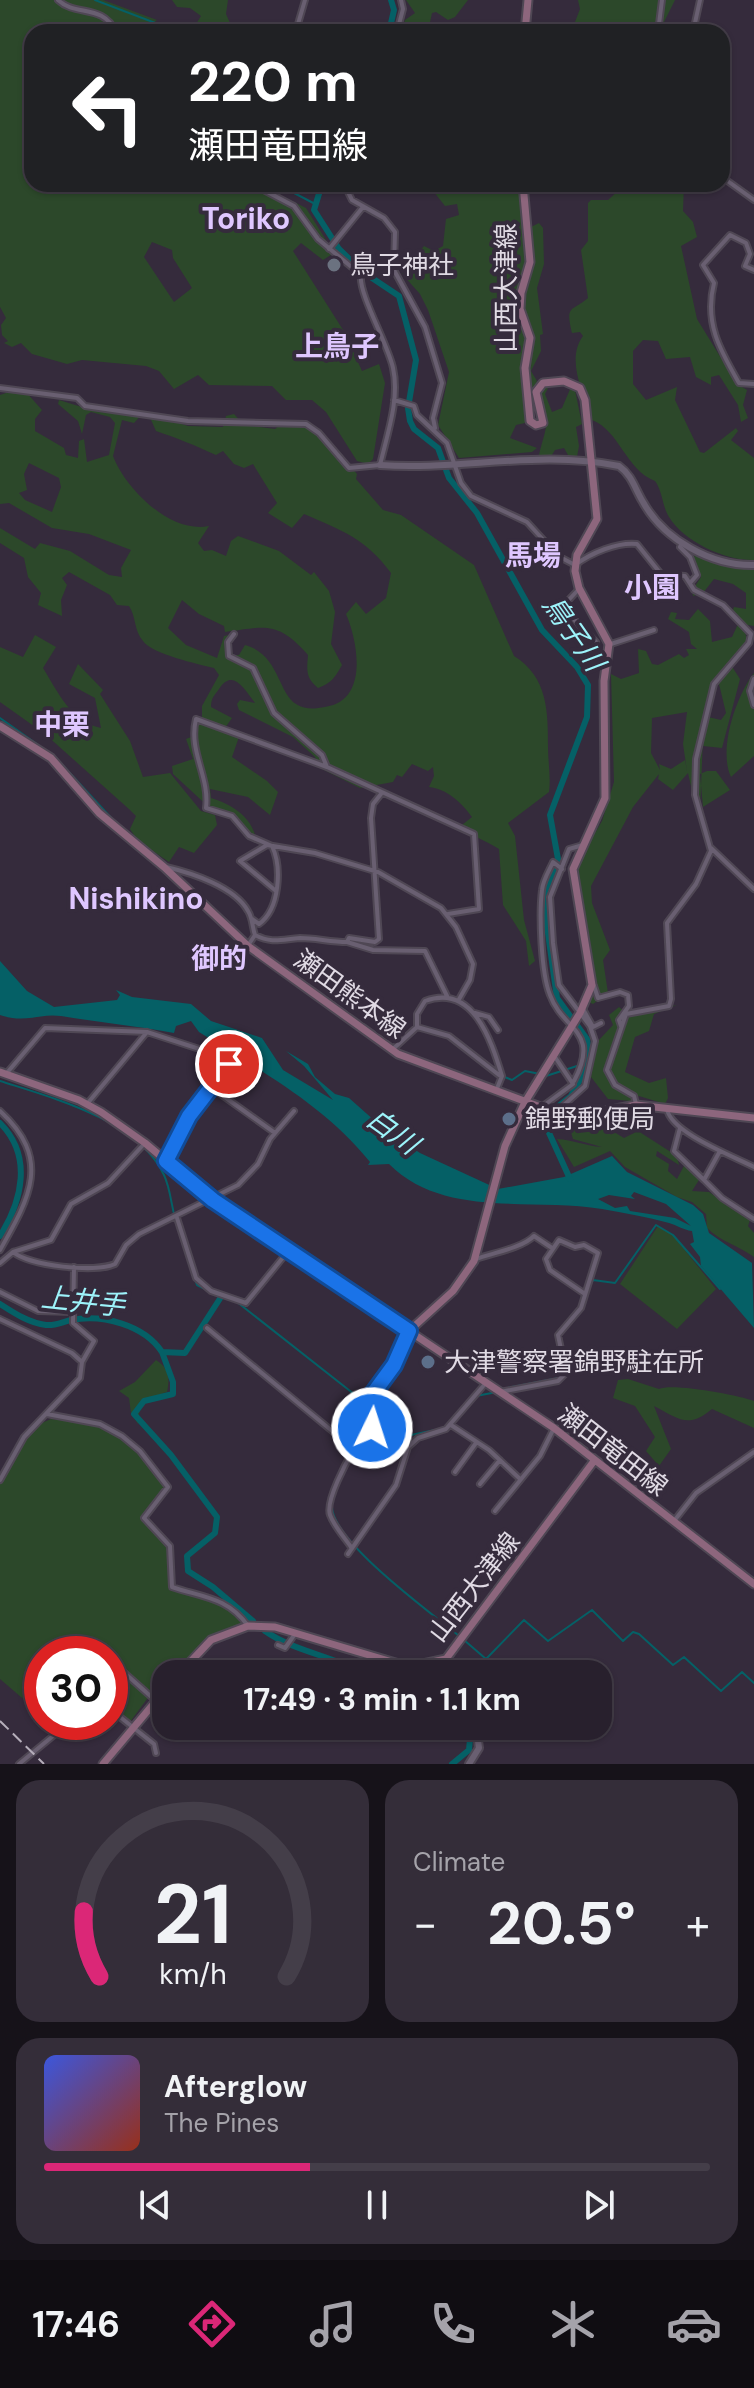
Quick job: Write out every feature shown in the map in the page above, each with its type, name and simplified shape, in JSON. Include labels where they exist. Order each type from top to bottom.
[{"type":"main road","points":[[526,24],[528,0]]},
{"type":"main road","name":"山西大津線","points":[[524,192],[530,262],[520,309],[530,338],[525,368],[530,421],[538,425],[544,419],[536,398],[539,386],[547,381],[575,384],[585,400],[597,519],[577,555],[575,565]]},
{"type":"main road","points":[[409,1331],[453,1291],[474,1261],[495,1172],[525,1102],[581,1012],[591,981],[572,878],[574,862],[605,798],[603,688],[609,644],[579,588],[575,565]]},
{"type":"main road","name":"瀬田熊本線","points":[[0,726],[51,758],[99,813],[164,867],[248,946],[392,1049],[554,1114],[578,1118],[636,1105],[754,1118]]},
{"type":"main road","name":"瀬田竜田線","points":[[3,1073],[87,1104],[145,1143],[213,1200],[554,1428],[754,1584]]},
{"type":"main road","name":"山西大津線","points":[[443,1660],[464,1639],[594,1461]]},
{"type":"main road","name":"山西大津線","points":[[192,1660],[211,1640],[248,1626],[296,1633],[386,1660]]},
{"type":"main road","points":[[103,1764],[152,1706]]},
{"type":"street","points":[[58,0],[66,7],[91,9],[111,24]]},
{"type":"street","points":[[298,24],[305,0]]},
{"type":"street","points":[[399,24],[403,9],[401,0]]},
{"type":"street","points":[[659,24],[662,0]]},
{"type":"street","points":[[695,24],[700,0]]},
{"type":"street","points":[[730,183],[754,200]]},
{"type":"street","points":[[267,192],[294,206],[318,239],[361,275],[361,290],[374,314],[393,369],[394,400],[380,465]]},
{"type":"street","points":[[346,192],[384,218],[395,232],[394,270],[425,327],[442,383],[433,418],[437,432]]},
{"type":"street","points":[[329,249],[364,207]]},
{"type":"street","points":[[754,270],[745,266],[750,254],[746,243],[730,235],[703,265],[714,283],[711,297],[715,341],[739,383],[754,384]]},
{"type":"street","points":[[0,388],[77,398],[85,406],[164,419],[306,424],[319,433],[349,468],[510,459],[611,464],[624,470],[651,514],[682,543],[718,560],[754,565]]},
{"type":"street","points":[[394,400],[414,406],[420,419],[447,443],[453,464],[471,496],[527,522],[558,556],[575,565],[599,552],[637,544],[661,574],[685,576],[694,590],[738,617],[751,634],[752,644],[718,676],[702,729],[695,795],[711,848],[754,889]]},
{"type":"street","points":[[682,543],[680,547],[690,557],[697,575],[690,583]]},
{"type":"street","points":[[579,588],[562,607],[596,642]]},
{"type":"street","points":[[609,644],[654,630]]},
{"type":"street","points":[[234,634],[228,642],[229,656],[253,668],[277,716],[322,755],[327,767]]},
{"type":"street","points":[[754,679],[750,691],[754,705]]},
{"type":"street","points":[[448,914],[479,909],[475,836],[327,767],[196,719],[194,751],[206,792],[206,808],[232,816],[249,836],[272,846],[315,853],[376,872],[448,914],[473,964],[470,980],[458,1001]]},
{"type":"street","points":[[347,942],[349,938],[375,942],[379,939],[371,812],[381,794]]},
{"type":"street","points":[[583,845],[569,849],[550,897],[553,943],[559,985],[593,1027],[601,1023]]},
{"type":"street","points":[[252,919],[259,924],[265,921],[276,891],[276,854],[272,846]]},
{"type":"street","points":[[272,846],[255,851],[240,862],[276,891]]},
{"type":"street","points":[[636,1105],[634,1096],[615,1085],[607,1070],[615,1056],[626,1014],[669,1006],[667,923],[696,884],[711,848]]},
{"type":"street","points":[[541,1108],[568,1089],[574,1081],[583,1053],[574,1024],[555,1005],[546,981],[542,888],[554,863],[562,869]]},
{"type":"street","points":[[164,867],[221,885],[244,904],[252,919],[255,935],[248,946]]},
{"type":"street","points":[[255,935],[273,942],[304,938],[347,942],[373,950],[425,951],[447,996]]},
{"type":"street","points":[[591,981],[598,998],[623,992],[628,995],[629,1006],[619,1020],[621,1026]]},
{"type":"street","points":[[392,1049],[417,1027],[417,1014],[425,1001],[447,996],[475,1013],[489,1017],[498,1030]]},
{"type":"street","points":[[554,1114],[578,1095],[592,1063],[595,1041],[581,1012]]},
{"type":"street","points":[[475,1013],[502,1076],[496,1091]]},
{"type":"street","points":[[417,1027],[449,1036],[502,1076]]},
{"type":"street","points":[[3,1073],[45,1028],[147,1032],[205,1049],[228,1061],[228,1068],[189,1116],[166,1161]]},
{"type":"street","points":[[87,1104],[147,1032]]},
{"type":"street","points":[[554,1055],[574,1081]]},
{"type":"street","points":[[212,1087],[275,1133]]},
{"type":"street","points":[[667,1109],[667,1114],[681,1127],[754,1167]]},
{"type":"street","points":[[0,1111],[25,1137],[30,1161],[24,1206],[0,1250]]},
{"type":"street","points":[[13,1252],[23,1260],[98,1270],[115,1264],[126,1245],[139,1234],[213,1200],[247,1176],[275,1133],[294,1111]]},
{"type":"street","points":[[681,1127],[674,1151],[722,1198],[754,1219]]},
{"type":"street","points":[[0,1263],[13,1252],[51,1240],[71,1204],[108,1183],[145,1143]]},
{"type":"street","points":[[704,1180],[720,1150]]},
{"type":"street","points":[[175,1219],[196,1278],[202,1286],[246,1303],[289,1250]]},
{"type":"street","points":[[474,1261],[507,1247],[522,1245],[534,1236],[552,1248]]},
{"type":"street","points":[[499,1392],[562,1379],[566,1370],[558,1335],[579,1311],[585,1294],[598,1253],[584,1245],[575,1247],[559,1240],[546,1259],[550,1270],[585,1294]]},
{"type":"street","points":[[0,1480],[24,1437],[80,1378],[82,1362],[94,1341],[73,1323],[74,1266]]},
{"type":"street","points":[[0,1292],[38,1311],[73,1312]]},
{"type":"street","points":[[0,1319],[72,1353],[82,1362]]},
{"type":"street","points":[[207,1328],[359,1452],[372,1428],[372,1395],[394,1365],[409,1331]]},
{"type":"street","points":[[348,1554],[396,1485],[410,1444],[451,1425],[485,1384]]},
{"type":"street","points":[[47,1414],[100,1424],[133,1443],[168,1487],[144,1518],[170,1546],[172,1587],[219,1600],[232,1608],[248,1626]]},
{"type":"street","points":[[451,1425],[500,1460],[519,1478]]},
{"type":"street","points":[[495,1511],[540,1456],[554,1428]]},
{"type":"street","points":[[455,1472],[476,1443]]},
{"type":"street","points":[[351,1547],[328,1510],[354,1449]]},
{"type":"street","points":[[673,1523],[696,1493],[754,1452]]},
{"type":"street","points":[[480,1484],[500,1460]]},
{"type":"street","points":[[278,1645],[285,1648],[296,1633]]},
{"type":"street","points":[[128,1676],[152,1697]]},
{"type":"street","points":[[128,1724],[154,1744],[156,1753]]},
{"type":"street","points":[[19,1764],[48,1740]]},
{"type":"street","points":[[469,1764],[479,1748],[478,1740]]},
{"type":"shaded area","points":[[0,0],[103,0],[157,20],[152,24],[24,24],[24,192],[275,192],[306,208],[334,253],[323,260],[301,243],[293,251],[345,333],[362,371],[379,364],[385,383],[373,459],[368,464],[357,461],[326,412],[312,400],[286,400],[272,386],[209,385],[198,375],[174,389],[159,371],[146,366],[82,360],[67,364],[32,354],[21,343],[12,347],[4,343],[8,341],[2,335],[1,325],[6,318],[0,307]],"holes":[[[152,242],[172,250],[173,258],[192,288],[174,302],[144,257]]]},
{"type":"shaded area","points":[[172,0],[228,0],[226,14],[230,24],[196,24],[201,16],[190,8],[177,7]]},
{"type":"shaded area","points":[[406,0],[468,0],[455,17],[448,20],[436,12],[432,13],[430,24],[404,24],[415,13]]},
{"type":"shaded area","points":[[578,0],[675,0],[663,24],[566,24],[575,22],[580,9]]},
{"type":"shaded area","points":[[434,192],[519,192],[527,262],[518,293],[527,330],[529,422],[516,425],[510,438],[537,448],[532,452],[459,458],[438,425],[449,372],[428,310],[420,294],[403,275],[399,260],[406,254],[418,253],[424,246],[434,251],[443,246],[446,219],[459,215],[457,204],[445,206]]},
{"type":"shaded area","points":[[617,192],[684,192],[683,211],[693,222],[697,237],[681,246],[697,319],[737,384],[747,390],[743,405],[748,418],[741,422],[738,405],[719,375],[711,377],[711,385],[696,377],[690,357],[666,359],[658,341],[643,340],[633,351],[633,384],[646,400],[677,387],[675,400],[700,452],[704,453],[736,428],[738,431],[731,440],[754,458],[754,560],[719,553],[685,534],[669,517],[655,481],[637,468],[609,432],[592,420],[589,414],[576,365],[578,345],[583,336],[580,332],[572,333],[569,317],[571,310],[588,298],[581,250],[588,241],[588,203],[591,200],[608,200]]},
{"type":"shaded area","points":[[539,223],[543,228],[544,264],[537,288],[543,334],[540,335],[541,351],[531,371],[537,381],[533,392],[527,368],[531,338],[521,309],[532,262],[529,228]]},
{"type":"shaded area","points":[[542,385],[549,386],[545,394],[552,412],[562,408],[571,387],[575,390],[582,424],[576,427],[577,457],[568,455],[564,448],[555,450],[550,458],[539,455],[546,426],[543,406],[538,398]]},
{"type":"shaded area","points":[[12,391],[26,392],[42,410],[35,419],[35,431],[64,448],[66,455],[78,458],[79,441],[84,439],[87,462],[109,455],[115,423],[110,417],[91,412],[86,415],[82,434],[78,421],[58,404],[59,400],[88,409],[144,412],[134,423],[122,420],[113,456],[138,494],[179,523],[194,527],[209,526],[198,543],[204,551],[212,550],[226,556],[231,541],[238,536],[279,551],[311,575],[314,572],[329,591],[335,612],[331,644],[342,665],[333,679],[318,688],[309,677],[308,655],[279,631],[261,628],[225,632],[224,626],[199,614],[182,600],[168,628],[186,645],[217,658],[224,636],[229,635],[226,644],[234,655],[239,655],[245,645],[256,650],[265,656],[290,699],[303,707],[325,707],[349,694],[354,682],[356,654],[346,614],[356,602],[366,614],[386,598],[391,573],[372,551],[342,531],[304,514],[292,528],[268,513],[277,503],[253,464],[244,468],[234,464],[223,451],[216,455],[156,431],[148,413],[188,426],[223,427],[226,416],[234,414],[244,425],[275,429],[287,420],[300,420],[308,428],[312,424],[357,474],[356,479],[383,510],[401,515],[474,565],[514,656],[534,674],[546,708],[549,792],[508,823],[515,836],[524,920],[535,961],[529,966],[526,941],[503,905],[499,849],[474,836],[462,825],[472,817],[458,801],[442,790],[429,787],[434,776],[433,767],[428,771],[412,764],[402,777],[397,775],[393,782],[360,788],[320,768],[315,757],[293,737],[239,710],[237,704],[240,700],[255,703],[234,681],[224,683],[212,701],[211,707],[232,718],[225,728],[202,718],[202,706],[219,675],[214,668],[176,658],[148,646],[138,633],[129,606],[117,605],[110,595],[69,572],[62,578],[67,585],[61,600],[62,616],[38,605],[41,593],[28,577],[24,558],[0,543],[0,528],[35,549],[40,543],[70,551],[109,575],[122,577],[121,568],[131,550],[89,534],[52,528],[9,503],[0,504],[0,395]],"holes":[[[29,463],[59,478],[61,487],[52,512],[25,500],[19,493],[27,490],[24,474]]]},
{"type":"shaded area","points":[[693,554],[754,567],[754,626],[741,624],[732,612],[734,607],[746,609],[746,593],[733,584],[714,579],[703,593],[693,596],[692,591],[701,577]]},
{"type":"shaded area","points":[[698,609],[710,621],[712,642],[732,637],[738,624],[745,630],[747,642],[727,664],[704,714],[700,811],[696,809],[688,773],[673,790],[658,779],[659,774],[633,807],[591,886],[592,903],[610,950],[603,960],[608,993],[593,1004],[589,1002],[592,952],[575,867],[602,821],[614,782],[611,674],[621,679],[639,673],[638,649],[646,651],[652,664],[658,665],[679,654],[684,658],[689,655],[686,649],[697,649],[691,644],[689,632],[668,619],[671,612],[677,613],[675,619],[689,620]],"holes":[[[687,712],[683,744],[687,771],[685,760],[671,769],[659,764],[660,770],[651,753],[652,718]]]},
{"type":"shaded area","points":[[35,635],[56,647],[43,668],[73,713],[101,728],[95,698],[69,684],[78,664],[103,690],[100,694],[130,741],[143,777],[170,773],[201,811],[215,815],[217,825],[194,853],[179,847],[169,862],[138,841],[130,829],[136,816],[45,734],[0,702],[0,647],[23,657]]},
{"type":"shaded area","points":[[731,665],[740,679],[722,748],[703,746],[708,717],[721,720],[726,713],[719,684]]},
{"type":"shaded area","points":[[754,673],[754,756],[731,777],[727,753],[731,724],[741,695]]},
{"type":"shaded area","points":[[197,721],[239,737],[232,757],[278,792],[270,815],[248,797],[210,789],[211,798],[233,807],[245,817],[256,838],[235,817],[213,811],[173,774],[172,766],[193,759],[186,739],[191,737]]},
{"type":"shaded area","points":[[716,771],[730,790],[703,807],[700,774]]},
{"type":"shaded area","points":[[0,961],[27,991],[54,1007],[117,1000],[120,995],[116,990],[132,997],[191,1004],[211,1021],[262,1038],[283,1070],[333,1100],[304,1066],[286,1051],[308,1064],[315,1077],[335,1094],[349,1098],[384,1129],[420,1153],[498,1189],[564,1177],[612,1156],[627,1172],[693,1205],[703,1214],[709,1233],[752,1263],[754,1328],[701,1266],[700,1257],[690,1244],[694,1242],[692,1231],[602,1209],[462,1199],[436,1193],[411,1181],[389,1164],[368,1165],[370,1162],[352,1141],[312,1106],[199,1032],[191,1021],[176,1026],[174,1033],[61,1016],[17,1019],[0,1015]],"holes":[[[634,1192],[666,1204],[691,1226],[675,1218],[630,1211],[627,1206],[615,1208],[598,1199],[609,1195],[635,1199],[631,1196]]]},
{"type":"shaded area","points":[[677,1005],[654,1014],[649,1031],[635,1037],[625,1072],[649,1083],[666,1078],[668,1098],[665,1104],[639,1096],[631,1101],[608,1099],[591,1077],[598,1041],[613,1025],[609,1015],[619,1007],[628,1015]]},
{"type":"shaded area","points":[[638,1111],[631,1122],[620,1117],[591,1125],[609,1129],[624,1138],[638,1131],[677,1156],[679,1165],[657,1151],[656,1156],[669,1164],[668,1171],[677,1179],[685,1164],[699,1180],[692,1191],[709,1192],[750,1220],[748,1226],[754,1233],[754,1257],[707,1228],[706,1214],[692,1202],[677,1197],[625,1167],[610,1151],[574,1167],[557,1139],[602,1147],[573,1139],[570,1129],[572,1122]]},
{"type":"shaded area","points":[[658,1226],[672,1234],[716,1289],[677,1329],[620,1284]]},
{"type":"shaded area","points":[[156,1360],[168,1374],[167,1392],[142,1406],[138,1424],[131,1413],[129,1398],[119,1391],[135,1382]]},
{"type":"shaded area","points":[[628,1379],[659,1389],[691,1389],[754,1401],[754,1428],[712,1409],[696,1419],[683,1420],[654,1406],[671,1449],[659,1466],[646,1451],[655,1437],[635,1406],[613,1398],[618,1380]]},
{"type":"shaded area","points":[[51,1419],[91,1424],[118,1436],[137,1450],[166,1488],[142,1519],[169,1549],[169,1590],[210,1600],[228,1609],[244,1623],[211,1636],[186,1660],[152,1660],[152,1695],[130,1722],[128,1636],[24,1636],[24,1700],[0,1679],[0,1483],[22,1442],[35,1426]]},
{"type":"waterway","points":[[95,0],[158,24]]},
{"type":"waterway","name":"鳥子川","points":[[391,0],[394,10],[391,24]]},
{"type":"waterway","points":[[292,192],[317,205]]},
{"type":"waterway","name":"鳥子川","points":[[320,192],[314,210],[339,249],[363,272],[399,296],[416,360],[408,408],[414,429],[438,448],[449,478],[477,513],[542,630],[577,667],[588,685],[587,717],[550,815],[558,859],[543,897],[557,998],[587,1039],[589,1053],[582,1076],[571,1096],[546,1116],[545,1124],[570,1179]]},
{"type":"waterway","points":[[0,718],[51,754]]},
{"type":"waterway","points":[[56,758],[114,821]]},
{"type":"waterway","points":[[159,858],[169,866]]},
{"type":"waterway","points":[[174,870],[186,883]]},
{"type":"waterway","points":[[311,987],[351,1016]]},
{"type":"waterway","points":[[422,1026],[447,1033]]},
{"type":"waterway","points":[[375,1034],[386,1041]]},
{"type":"waterway","points":[[546,1076],[577,1066]]},
{"type":"waterway","points":[[502,1076],[512,1080],[525,1071],[540,1074]]},
{"type":"waterway","points":[[0,1081],[92,1114],[135,1140],[152,1156],[164,1175],[179,1230]]},
{"type":"waterway","name":"上井手","points":[[0,1123],[17,1150],[21,1179],[14,1208],[0,1236]]},
{"type":"waterway","points":[[589,1287],[593,1280],[615,1283],[656,1225],[673,1235],[720,1289]]},
{"type":"waterway","points":[[191,1270],[197,1285],[209,1291]]},
{"type":"waterway","name":"上井手","points":[[215,1294],[227,1299]]},
{"type":"waterway","name":"上井手","points":[[0,1304],[28,1320],[46,1325],[83,1319],[109,1320],[134,1328],[162,1352],[185,1353],[221,1297]]},
{"type":"waterway","points":[[237,1302],[359,1398],[371,1413],[394,1418],[411,1435],[440,1429]]},
{"type":"waterway","points":[[558,1332],[570,1319]]},
{"type":"waterway","points":[[557,1338],[561,1359]]},
{"type":"waterway","points":[[162,1352],[173,1382],[173,1394],[144,1401],[134,1414],[171,1455],[217,1517],[215,1533],[187,1556],[188,1571],[213,1587],[253,1621]]},
{"type":"waterway","points":[[502,1389],[559,1378]]},
{"type":"waterway","points":[[476,1396],[497,1392]]},
{"type":"waterway","points":[[364,1436],[336,1487],[332,1504],[335,1519],[363,1555],[459,1636]]},
{"type":"waterway","points":[[464,1640],[486,1659],[524,1620],[548,1641],[592,1610],[623,1641],[633,1632],[639,1634],[673,1665],[684,1657],[721,1691],[742,1672],[754,1683]]},
{"type":"waterway","points":[[265,1631],[289,1644],[333,1660]]},
{"type":"waterway","points":[[452,1764],[469,1750],[470,1740]]},
{"type":"railway","points":[[0,1721],[44,1764]]},
{"type":"place","name":"鳥子神社","points":[[334,265]]},
{"type":"place","name":"錦野郵便局","points":[[509,1119]]},
{"type":"place","name":"大津警察署錦野駐在所","points":[[428,1362]]},
{"type":"district","name":"Toriko","points":[[246,219]]},
{"type":"district","name":"上鳥子","points":[[337,346]]},
{"type":"district","name":"馬場","points":[[533,555]]},
{"type":"district","name":"小園","points":[[652,587]]},
{"type":"district","name":"中栗","points":[[62,724]]},
{"type":"district","name":"Nishikino","points":[[136,899]]},
{"type":"district","name":"御的","points":[[219,958]]},
{"type":"route","points":[[229,1064],[189,1116],[166,1161],[213,1200],[409,1331],[394,1365],[372,1395],[372,1428]]},
{"type":"water label","name":"白川","points":[[393,1131]]}]
